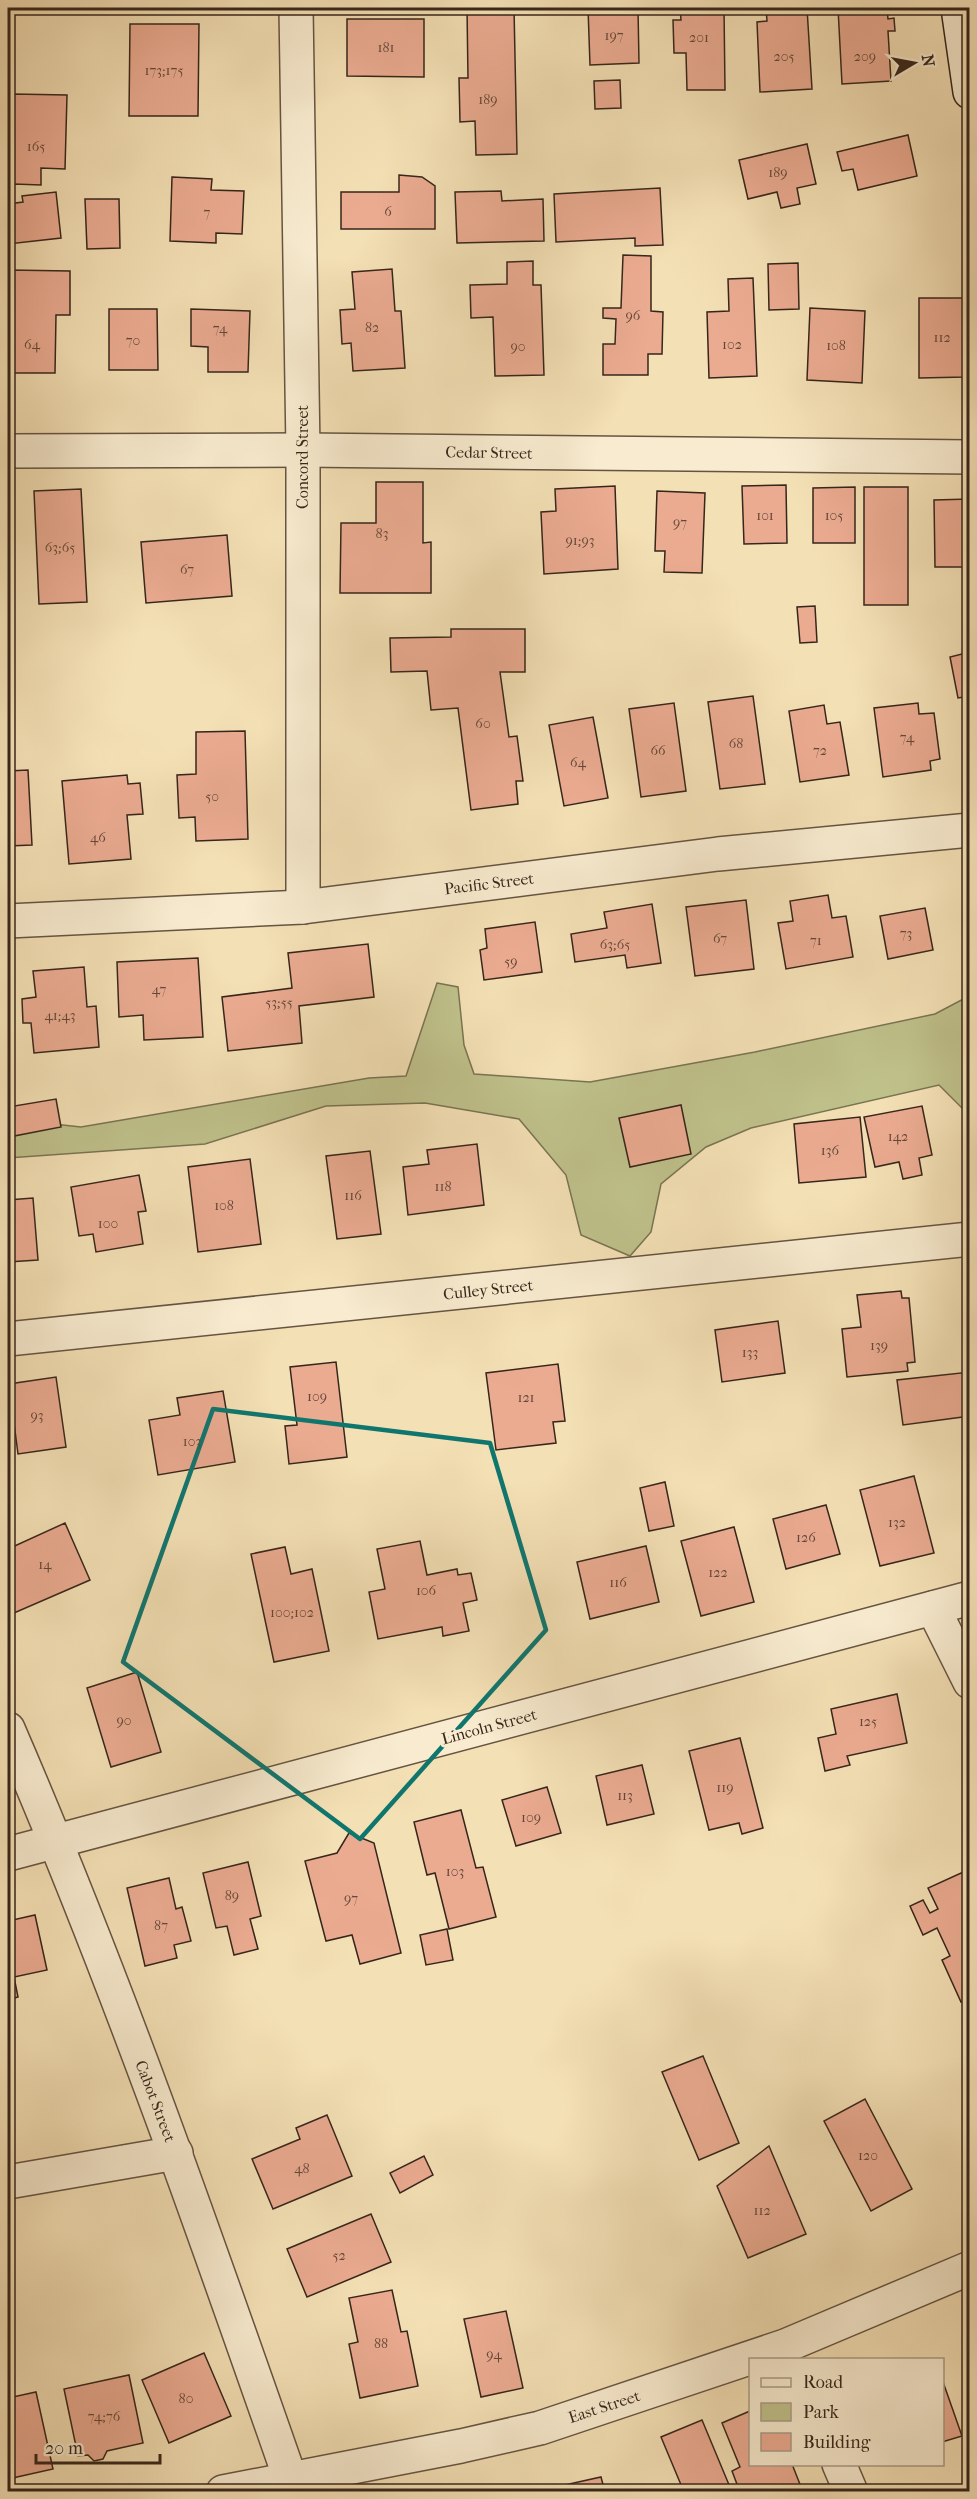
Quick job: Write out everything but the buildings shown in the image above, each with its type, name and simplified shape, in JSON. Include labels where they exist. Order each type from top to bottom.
[{"type":"street","name":"Concord Street","points":[[296,8],[303,450],[303,907]]},
{"type":"street","points":[[958,8],[969,92]]},
{"type":"street","name":"Cedar Street","points":[[8,452],[303,450],[969,457]]},
{"type":"street","name":"Pacific Street","points":[[8,921],[303,907],[718,854],[969,830]]},
{"type":"street","name":"Culley Street","points":[[8,1339],[969,1239]]},
{"type":"street","name":"Lincoln Street","points":[[8,1854],[969,1598]]},
{"type":"street","points":[[933,1608],[969,1682]]},
{"type":"street","name":"Cabot Street","points":[[8,1729],[55,1841],[176,2153],[290,2478]]},
{"type":"street","points":[[8,2182],[176,2153]]},
{"type":"street","name":"East Street","points":[[772,2358],[789,2353],[969,2268]]},
{"type":"street","name":"East Street","points":[[223,2492],[461,2446],[540,2428],[749,2365]]},
{"type":"street","points":[[840,2466],[851,2492]]},
{"type":"highlighted area","points":[[213,1409],[490,1443],[546,1630],[360,1839],[123,1662]]},
{"type":"green space","points":[[437,983],[458,987],[464,1045],[474,1074],[590,1082],[755,1052],[935,1014],[969,996],[969,1187],[966,1185],[964,1110],[939,1085],[751,1128],[706,1147],[661,1184],[651,1232],[630,1256],[581,1235],[566,1175],[519,1119],[425,1103],[326,1106],[205,1144],[8,1158],[8,1119],[81,1127],[369,1078],[406,1076]]}]
